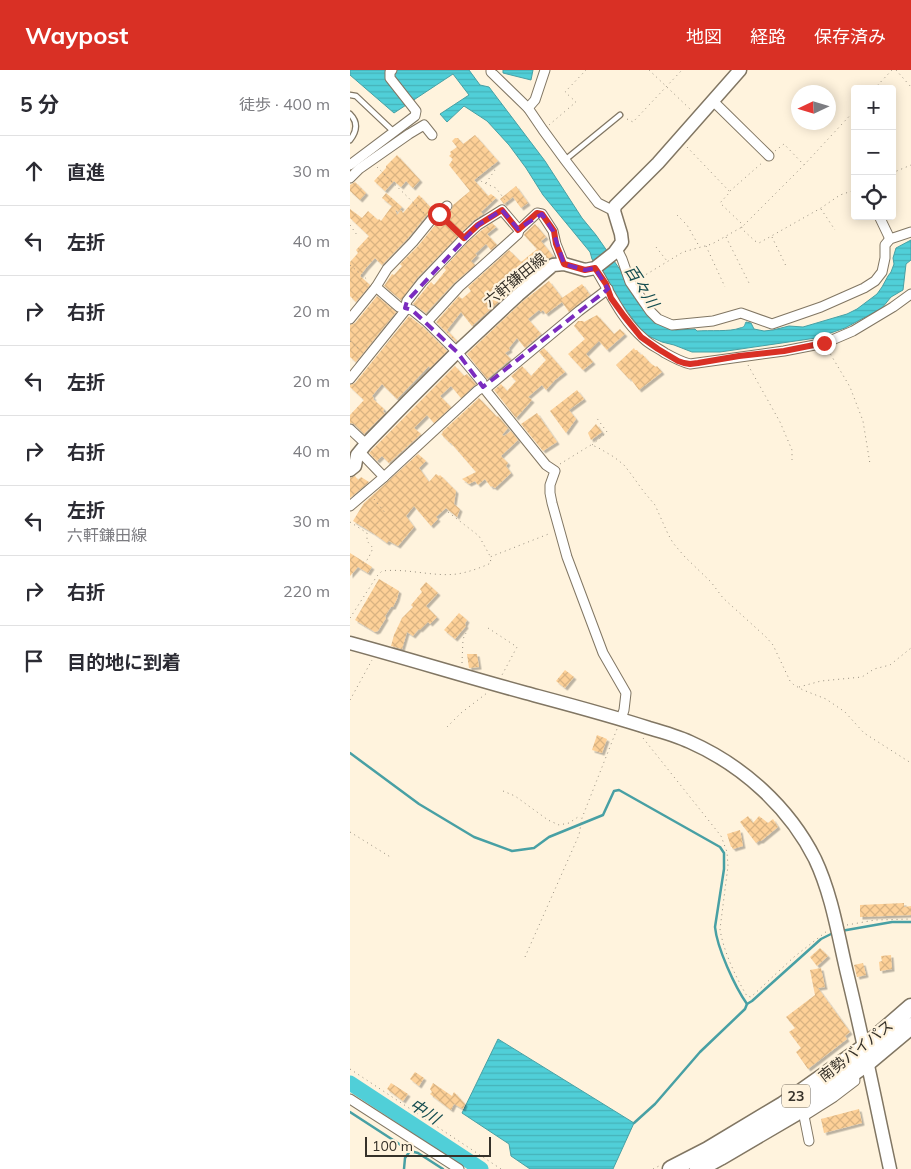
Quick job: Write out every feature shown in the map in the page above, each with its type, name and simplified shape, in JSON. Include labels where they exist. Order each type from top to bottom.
[{"type":"highway","name":"南勢バイパス","points":[[672,1169],[862,1061],[911,1007]]},
{"type":"highway","name":"南勢バイパス","points":[[698,1169],[794,1113],[911,1026]]},
{"type":"street","points":[[350,165],[415,116],[416,111],[390,78],[392,70]]},
{"type":"street","points":[[526,106],[535,100],[545,70]]},
{"type":"street","points":[[740,70],[658,163],[615,206],[614,211],[622,242],[616,251],[595,268],[608,289],[611,298],[620,310],[648,343],[678,361],[690,364],[784,351],[824,343],[852,331],[911,294]]},
{"type":"street","points":[[492,72],[526,106],[598,203],[614,211]]},
{"type":"street","points":[[713,100],[769,156]]},
{"type":"street","points":[[350,178],[424,124],[432,135]]},
{"type":"street","points":[[350,319],[387,269],[431,220],[447,206]]},
{"type":"street","points":[[350,379],[404,312],[407,301],[422,282],[478,225],[502,210],[518,230]]},
{"type":"street","points":[[427,322],[459,287],[518,234],[518,230],[537,213],[542,214],[554,231],[556,244],[564,264]]},
{"type":"street","points":[[881,220],[890,239]]},
{"type":"street","points":[[616,251],[622,258],[630,282],[650,311],[658,319],[672,325],[713,321],[741,313],[772,324],[821,307],[864,288],[875,281],[882,272],[885,246],[890,239],[911,232]]},
{"type":"street","name":"六軒鎌田線","points":[[350,470],[355,466],[358,455],[363,448],[457,352],[553,265],[564,264],[585,270],[595,268]]},
{"type":"street","points":[[376,286],[399,307],[412,310],[427,322],[457,352],[546,465],[555,471],[550,486],[550,493],[567,557],[603,653],[626,693],[624,710],[620,719]]},
{"type":"street","points":[[350,506],[477,391],[483,386],[489,386],[608,289]]},
{"type":"street","points":[[350,429],[384,477]]},
{"type":"street","points":[[350,643],[620,719],[683,739],[722,758],[755,783],[776,803],[796,828],[814,858],[830,896],[862,1061],[890,1169]]},
{"type":"street","points":[[810,1141],[804,1116],[855,1081],[862,1061]]},
{"type":"street","points":[[350,1098],[459,1169]]},
{"type":"lane","points":[[350,95],[356,96],[394,132]]},
{"type":"lane","points":[[350,114],[354,118],[357,127],[350,140]]},
{"type":"lane","points":[[565,160],[620,115]]},
{"type":"path","points":[[543,130],[576,102],[565,92],[586,70]]},
{"type":"path","points":[[649,70],[698,117]]},
{"type":"path","points":[[620,115],[633,122],[682,70]]},
{"type":"path","points":[[878,85],[892,70]]},
{"type":"path","points":[[896,70],[911,88]]},
{"type":"path","points":[[630,282],[668,262],[682,252],[712,244],[742,226],[804,165],[851,114]]},
{"type":"path","points":[[679,139],[730,192],[720,202],[741,223],[742,229],[754,241],[759,243],[840,195],[851,191]]},
{"type":"path","points":[[371,162],[431,220]]},
{"type":"path","points":[[896,171],[911,164]]},
{"type":"path","points":[[486,184],[495,170],[491,165]]},
{"type":"path","points":[[478,177],[482,182],[496,188],[512,210]]},
{"type":"path","points":[[821,208],[835,230]]},
{"type":"path","points":[[439,214],[464,238]]},
{"type":"path","points":[[677,215],[687,225],[700,247]]},
{"type":"path","points":[[350,225],[357,235]]},
{"type":"path","points":[[725,236],[749,283]]},
{"type":"path","points":[[772,236],[786,266]]},
{"type":"path","points":[[705,245],[725,287]]},
{"type":"path","points":[[656,247],[668,262]]},
{"type":"path","points":[[350,265],[376,286]]},
{"type":"path","points":[[350,341],[368,357]]},
{"type":"path","points":[[824,343],[850,387],[863,420],[870,464]]},
{"type":"path","points":[[739,356],[741,360],[749,365],[780,422],[792,450],[792,460]]},
{"type":"path","points":[[555,471],[559,465],[591,445],[607,432],[596,417]]},
{"type":"path","points":[[591,445],[614,457],[632,474],[655,505],[673,543],[711,582],[722,598],[773,645],[790,681],[794,685],[826,698],[845,712],[864,732],[911,763]]},
{"type":"path","points":[[367,491],[386,514]]},
{"type":"path","points":[[350,618],[382,571],[456,574],[491,563],[490,557],[479,536],[448,512]]},
{"type":"path","points":[[350,522],[367,533],[367,541],[373,548],[368,559],[361,564]]},
{"type":"path","points":[[490,557],[560,530]]},
{"type":"path","points":[[461,674],[463,639],[466,633]]},
{"type":"path","points":[[799,687],[821,681],[862,677],[874,669],[890,665],[911,648]]},
{"type":"path","points":[[350,700],[378,651]]},
{"type":"path","points":[[525,957],[579,835],[582,818],[620,719]]},
{"type":"path","points":[[637,724],[637,730],[721,836],[727,852],[728,866],[720,929],[721,938],[747,996],[751,998],[794,957],[831,928],[838,930],[875,920],[911,919]]},
{"type":"path","points":[[503,791],[515,796],[548,820],[559,825],[569,823],[578,817],[582,818]]},
{"type":"path","points":[[350,832],[392,858]]},
{"type":"path","points":[[350,1069],[501,1169]]},
{"type":"highlighted area","points":[[502,210],[518,229],[542,214],[553,231],[564,264],[585,270],[595,268],[608,289],[483,387],[457,352],[412,310],[405,308],[407,301],[478,225]]},
{"type":"water","points":[[350,70],[469,70],[480,85],[489,87],[545,161],[582,218],[621,271],[627,287],[640,306],[655,322],[666,327],[676,330],[725,330],[743,327],[746,322],[751,323],[754,329],[764,331],[789,326],[803,327],[847,314],[877,294],[891,272],[896,248],[911,240],[911,260],[906,264],[903,290],[891,297],[882,308],[845,328],[816,338],[720,352],[692,352],[662,342],[644,334],[615,295],[592,259],[590,252],[543,195],[509,145],[487,121],[464,106],[447,122],[440,114],[469,95],[453,74],[394,113],[350,75]]},
{"type":"water","points":[[503,70],[533,70],[531,80],[503,73]]},
{"type":"water","points":[[498,1039],[634,1123],[613,1169],[530,1169],[511,1156],[509,1144],[462,1113]]},
{"type":"building","points":[[475,135],[498,161],[474,180],[488,196],[491,194],[496,198],[481,212],[483,214],[474,220],[417,278],[401,300],[384,286],[392,274],[394,275],[402,266],[400,264],[436,224],[451,211],[453,205],[470,191],[449,165],[453,159],[449,156],[450,152],[457,147],[452,141],[455,138],[458,138],[463,144]]},
{"type":"building","points":[[397,155],[420,180],[413,188],[406,181],[401,187],[394,181],[385,191],[374,181]]},
{"type":"building","points":[[355,182],[366,193],[360,200],[350,191],[350,185]]},
{"type":"building","points":[[516,186],[528,203],[521,208],[513,197],[504,204],[500,199]]},
{"type":"building","points":[[386,193],[402,207],[398,212],[395,209],[397,215],[401,210],[403,213],[419,195],[433,210],[382,265],[375,258],[366,268],[360,276],[370,285],[356,302],[350,296],[350,262],[358,253],[356,250],[369,236],[350,218],[350,209],[362,218],[368,211],[381,221],[392,206],[382,198]]},
{"type":"building","points":[[492,223],[496,227],[487,234],[497,245],[491,250],[486,244],[475,254],[477,255],[471,261],[475,265],[454,283],[426,313],[413,304],[431,282],[434,285],[446,270],[444,268],[468,242]]},
{"type":"building","points":[[535,224],[546,237],[541,241],[553,256],[472,326],[461,312],[447,330],[456,342],[436,322],[459,296],[462,299],[471,291],[468,287],[509,250],[521,262],[537,249],[524,235]]},
{"type":"building","points":[[549,281],[562,298],[582,284],[590,295],[569,312],[562,302],[546,314],[543,310],[541,312],[539,310],[528,319],[541,334],[525,348],[517,338],[509,348],[510,350],[505,353],[511,359],[487,379],[467,354],[523,301]]},
{"type":"building","points":[[377,296],[396,312],[356,362],[350,357],[350,325],[355,323]]},
{"type":"building","points":[[597,315],[614,334],[620,329],[625,334],[607,350],[599,341],[586,354],[593,362],[583,370],[568,354],[585,339],[574,326],[578,321],[584,322]]},
{"type":"building","points":[[409,316],[447,351],[430,368],[429,366],[397,399],[382,384],[372,396],[384,409],[383,412],[385,413],[364,434],[354,424],[350,423],[350,415],[364,400],[350,385],[355,383]]},
{"type":"building","points":[[544,348],[565,372],[546,390],[542,385],[528,397],[532,400],[516,418],[494,390],[501,384],[507,391],[516,381],[511,376],[522,366],[531,376],[546,360],[539,352]]},
{"type":"building","points":[[634,348],[662,372],[639,390],[630,378],[616,365]]},
{"type":"building","points":[[455,366],[464,376],[467,374],[476,384],[461,398],[451,386],[440,396],[451,407],[434,423],[427,415],[414,428],[421,434],[389,463],[382,456],[377,461],[369,453]]},
{"type":"building","points":[[577,390],[584,399],[569,410],[576,419],[566,433],[550,411]]},
{"type":"building","points":[[479,398],[508,428],[502,435],[504,436],[511,431],[518,440],[501,456],[508,463],[506,466],[511,473],[495,488],[491,487],[485,479],[478,485],[475,481],[469,484],[462,479],[476,472],[441,434]]},
{"type":"building","points":[[537,413],[557,442],[543,451],[521,424]]},
{"type":"building","points":[[596,424],[602,432],[591,440],[588,433]]},
{"type":"building","points":[[418,454],[426,461],[419,468],[429,482],[436,474],[440,475],[456,491],[454,504],[460,509],[457,517],[446,508],[436,517],[438,519],[431,526],[414,506],[406,516],[414,527],[398,546],[389,541],[387,543],[353,521],[364,503]]},
{"type":"building","points":[[355,476],[358,480],[361,477],[369,482],[350,498],[350,478]]},
{"type":"building","points":[[350,553],[372,567],[368,573],[358,567],[350,576]]},
{"type":"building","points":[[379,579],[399,591],[393,607],[385,616],[386,618],[378,631],[375,632],[355,620]]},
{"type":"building","points":[[426,582],[438,593],[426,606],[437,617],[430,624],[428,622],[419,629],[413,636],[407,632],[402,649],[391,646],[402,618],[413,607],[411,605],[422,592],[420,589]]},
{"type":"building","points":[[459,613],[467,620],[466,626],[455,639],[444,630]]},
{"type":"building","points":[[467,654],[477,654],[479,667],[469,668]]},
{"type":"building","points":[[565,670],[574,677],[565,688],[556,681]]},
{"type":"building","points":[[597,735],[607,739],[602,753],[592,750]]},
{"type":"building","points":[[748,816],[753,823],[759,816],[768,823],[773,819],[778,827],[756,843],[740,822]]},
{"type":"building","points":[[740,830],[743,846],[733,849],[727,834]]},
{"type":"building","points":[[904,903],[904,907],[911,906],[911,915],[860,917],[860,905]]},
{"type":"building","points":[[820,948],[828,956],[817,966],[810,957]]},
{"type":"building","points":[[891,955],[892,969],[880,971],[879,962],[882,961],[881,956]]},
{"type":"building","points":[[863,963],[866,975],[857,977],[854,965]]},
{"type":"building","points":[[821,968],[825,987],[818,988],[850,1032],[845,1036],[847,1039],[808,1069],[796,1052],[801,1048],[789,1032],[795,1028],[786,1017],[815,995],[810,970]]},
{"type":"building","points":[[415,1072],[424,1078],[419,1086],[410,1079]]},
{"type":"building","points":[[391,1083],[408,1094],[403,1101],[387,1089]]},
{"type":"building","points":[[433,1083],[452,1096],[454,1092],[465,1104],[463,1109],[454,1104],[451,1110],[430,1094]]},
{"type":"building","points":[[426,1105],[436,1111],[430,1119],[421,1112]]},
{"type":"building","points":[[859,1109],[862,1123],[824,1133],[821,1119]]},
{"type":"waterway","points":[[350,753],[419,804],[474,837],[512,851],[534,848],[549,837],[603,815],[614,791],[619,790],[720,847],[724,853],[724,869],[715,927],[716,936],[727,967],[747,1004]]},
{"type":"waterway","points":[[841,931],[892,922],[911,922]]},
{"type":"waterway","points":[[634,1123],[655,1104],[700,1052],[745,1009],[747,1004],[821,939],[833,933]]},
{"type":"waterway","name":"中川","points":[[350,1083],[481,1169]]},
{"type":"waterway","points":[[350,1112],[410,1151],[405,1158],[404,1169]]},
{"type":"waterway","points":[[410,1151],[418,1153],[443,1169]]},
{"type":"route","points":[[439,214],[464,238],[478,225],[502,210],[518,230],[537,213],[542,214],[554,231],[556,244],[564,264],[585,270],[595,268],[606,284],[611,298],[641,337],[678,361],[690,364],[784,351],[824,343]]},
{"type":"water label","name":"百々川","points":[[642,286]]}]
